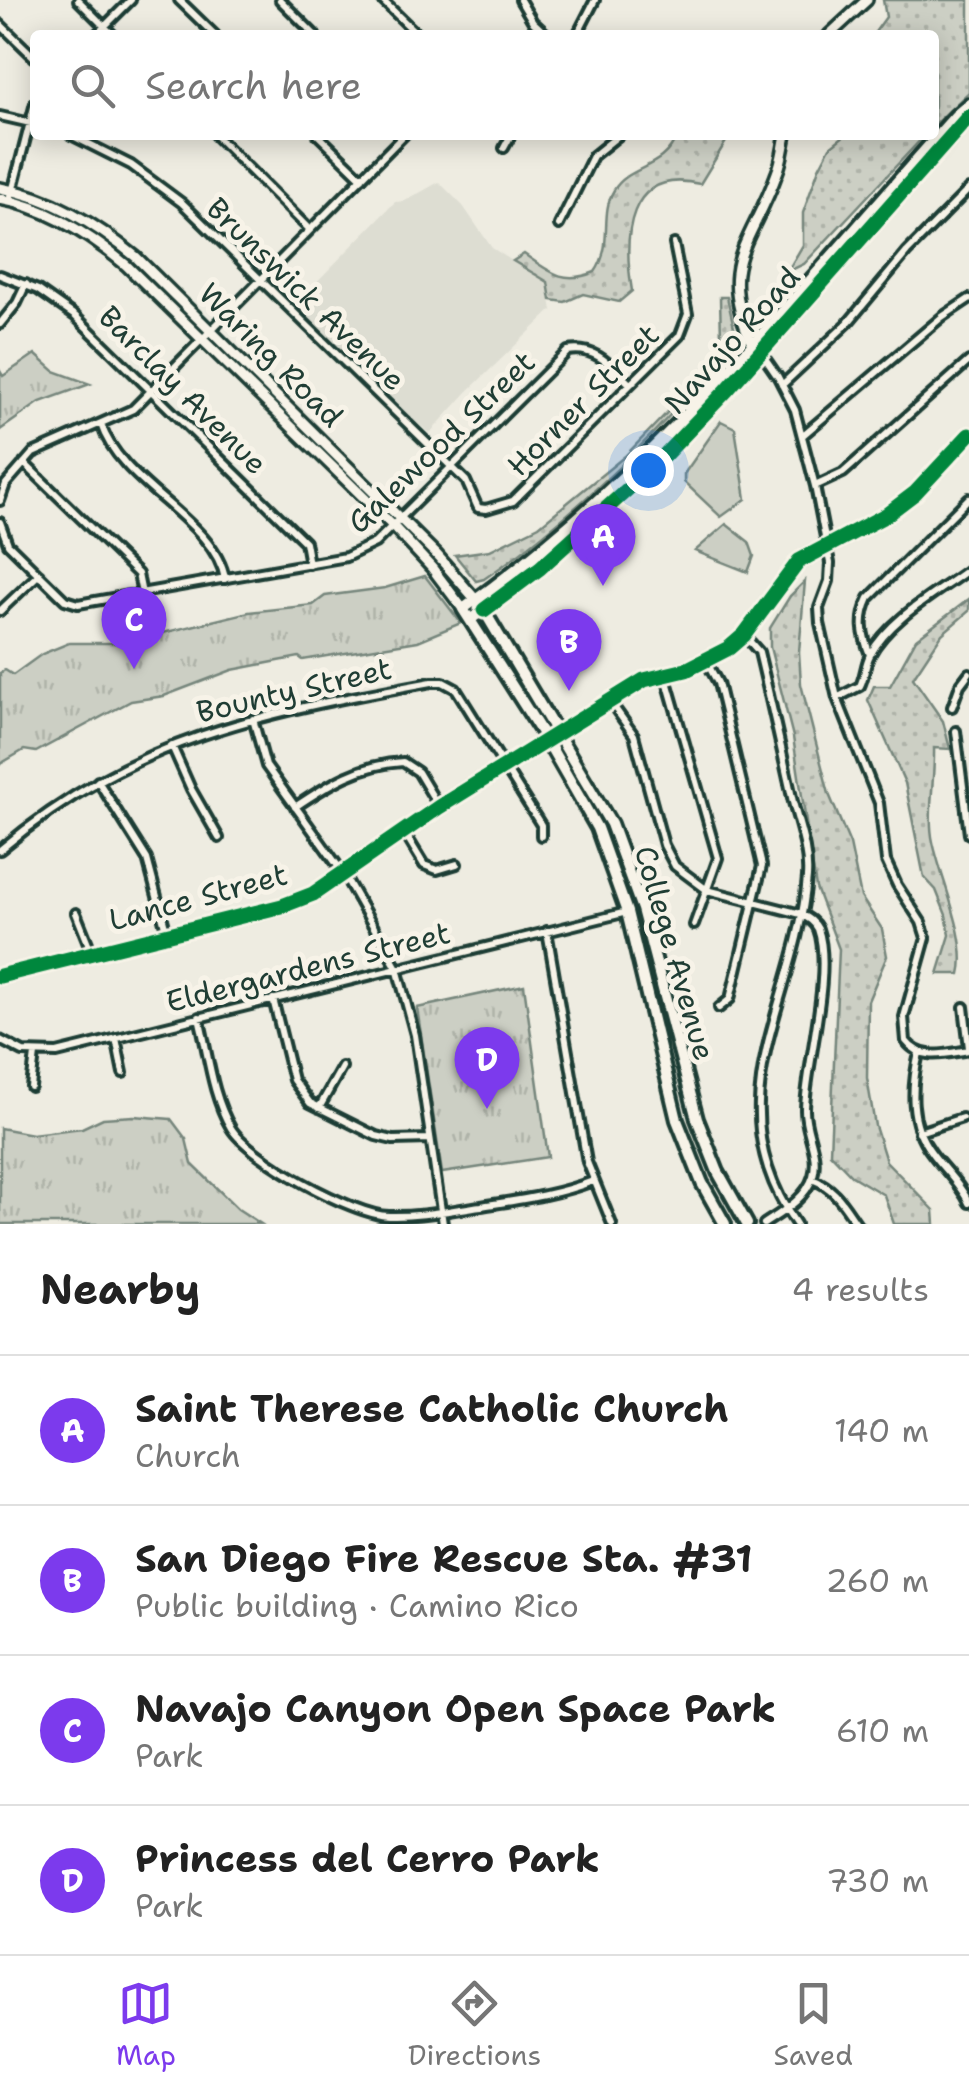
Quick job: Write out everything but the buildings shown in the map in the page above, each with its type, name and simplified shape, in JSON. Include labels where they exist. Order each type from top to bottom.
[{"type":"main road","points":[[834,30],[867,0]]},
{"type":"main road","name":"Navajo Road","points":[[939,134],[969,104]]},
{"type":"main road","name":"Navajo Road","points":[[462,609],[532,558],[610,490],[756,347],[969,116]]},
{"type":"main road","points":[[756,347],[736,300],[736,268],[778,172],[785,140]]},
{"type":"main road","name":"Navajo Road","points":[[470,620],[540,568],[618,500],[703,414],[934,140]]},
{"type":"main road","name":"Waring Road","points":[[0,188],[8,196],[77,228],[101,244],[397,522],[462,609]]},
{"type":"main road","name":"Waring Road","points":[[8,196],[82,218],[113,238],[211,331],[476,600]]},
{"type":"main road","points":[[693,406],[703,414]]},
{"type":"main road","points":[[706,662],[744,634],[799,561],[826,547]]},
{"type":"main road","name":"College Avenue","points":[[476,600],[611,824],[642,909],[696,1119],[718,1172],[747,1224]]},
{"type":"main road","name":"College Avenue","points":[[462,609],[546,739],[596,828],[627,912],[677,1120],[702,1183],[725,1224]]},
{"type":"main road","name":"Lance Street","points":[[0,976],[292,903],[313,894],[439,806],[609,700],[644,680],[706,662]]},
{"type":"street","points":[[78,0],[109,30]]},
{"type":"street","points":[[101,30],[130,0]]},
{"type":"street","points":[[179,0],[210,30]]},
{"type":"street","points":[[280,0],[310,30]]},
{"type":"street","points":[[382,0],[413,30]]},
{"type":"street","points":[[520,0],[542,30]]},
{"type":"street","points":[[580,30],[595,0]]},
{"type":"street","points":[[0,24],[30,53]]},
{"type":"street","points":[[0,116],[30,123]]},
{"type":"street","points":[[8,196],[30,129]]},
{"type":"street","name":"Brunswick Avenue","points":[[82,140],[115,155],[158,184],[466,482],[473,502],[486,509]]},
{"type":"street","points":[[219,140],[310,230]]},
{"type":"street","points":[[323,140],[362,178]]},
{"type":"street","points":[[0,502],[6,484],[45,445],[133,409],[399,140]]},
{"type":"street","points":[[504,148],[508,140]]},
{"type":"street","points":[[560,225],[593,156],[612,140]]},
{"type":"street","points":[[782,386],[847,324],[907,252],[969,189]]},
{"type":"street","name":"Horner Street","points":[[486,509],[513,501],[684,330],[688,314],[674,244]]},
{"type":"street","name":"Barclay Avenue","points":[[0,275],[26,284],[75,316],[304,542],[309,564]]},
{"type":"street","points":[[0,324],[26,284]]},
{"type":"street","points":[[802,435],[942,317],[969,299]]},
{"type":"street","points":[[756,347],[782,386],[802,435],[830,563],[820,623],[837,698],[879,804],[886,862],[921,922],[926,938],[902,1028],[906,1041],[919,1053],[933,1056],[969,1049],[964,1007]]},
{"type":"street","name":"Galewood Street","points":[[39,574],[65,600],[89,604],[362,551],[397,522],[568,350],[593,351],[630,384]]},
{"type":"street","points":[[815,486],[844,474],[969,360]]},
{"type":"street","points":[[101,424],[110,449],[217,553],[226,579]]},
{"type":"street","points":[[826,547],[886,515],[915,493],[969,435]]},
{"type":"street","points":[[24,462],[138,574],[142,594]]},
{"type":"street","points":[[870,655],[862,632],[862,617],[869,598],[969,498]]},
{"type":"street","points":[[0,522],[8,544],[39,574],[0,611]]},
{"type":"street","points":[[837,698],[860,686],[870,655],[924,598],[969,569]]},
{"type":"street","points":[[744,634],[759,652],[807,861],[801,914],[757,1097],[760,1140],[768,1168],[796,1224]]},
{"type":"street","points":[[706,662],[718,683],[762,866],[730,999],[719,1008]]},
{"type":"street","points":[[664,673],[718,858],[694,925]]},
{"type":"street","points":[[952,707],[969,673]]},
{"type":"street","name":"Bounty Street","points":[[0,850],[98,780],[205,732],[304,705],[443,682],[456,689],[506,764],[540,826],[541,836]]},
{"type":"street","points":[[609,700],[634,735],[668,856],[689,879],[707,890],[801,914],[812,920],[818,930],[821,967],[805,1108],[815,1160],[812,1180],[786,1210],[764,1224]]},
{"type":"street","points":[[252,719],[266,766],[343,873],[396,968],[416,1035],[443,1224]]},
{"type":"street","points":[[956,731],[969,834]]},
{"type":"street","points":[[172,746],[219,838]]},
{"type":"street","points":[[296,808],[333,780],[403,762],[418,772],[439,806]]},
{"type":"street","points":[[98,780],[147,859],[167,934]]},
{"type":"street","points":[[403,830],[424,866],[437,870],[457,864]]},
{"type":"street","name":"Eldergardens Street","points":[[35,1054],[58,1053],[627,912]]},
{"type":"street","points":[[76,913],[92,953]]},
{"type":"street","points":[[547,931],[593,1181],[612,1224]]},
{"type":"street","points":[[273,999],[293,1080],[310,1102],[376,1136],[393,1140],[430,1139]]},
{"type":"street","points":[[200,1017],[222,1108],[232,1131],[280,1170],[370,1214],[441,1212],[564,1192],[593,1181]]},
{"type":"street","points":[[116,1038],[123,1073]]},
{"type":"street","points":[[0,1040],[35,1054],[31,1087]]},
{"type":"street","points":[[919,1053],[913,1080],[919,1132],[969,1203]]},
{"type":"street","points":[[320,1108],[342,1066]]},
{"type":"street","points":[[919,1132],[962,1118]]},
{"type":"street","points":[[812,1180],[836,1193],[856,1224]]},
{"type":"shaded area","points":[[439,182],[463,206],[492,248],[547,283],[552,310],[430,433],[309,319],[297,302],[395,202],[405,201]]},
{"type":"green space","points":[[883,0],[969,0],[969,92],[939,120],[939,30],[877,30],[886,17]]},
{"type":"green space","points":[[674,140],[727,140],[700,184],[675,182],[657,186],[644,196],[630,229],[632,291],[619,302],[583,294],[565,302],[551,300],[548,282],[513,261],[524,254],[565,277],[595,272],[604,251],[607,209],[614,190],[671,147]]},
{"type":"green space","points":[[839,140],[920,140],[804,264],[787,272],[803,245],[803,213],[830,147]]},
{"type":"green space","points":[[720,297],[727,297],[736,336],[726,353],[642,445],[582,502],[518,555],[476,581],[455,555],[490,550],[539,526],[625,456],[685,394],[714,356],[721,339]]},
{"type":"green space","points":[[35,354],[54,371],[90,384],[40,402],[0,430],[0,371],[3,376]]},
{"type":"green space","points":[[721,421],[735,428],[746,499],[721,517],[684,482],[684,474]]},
{"type":"green space","points":[[726,524],[749,542],[754,556],[748,572],[695,551]]},
{"type":"green space","points":[[425,576],[461,623],[418,641],[232,670],[164,696],[131,701],[36,752],[24,750],[0,764],[0,673],[5,670],[13,675],[42,654],[69,643],[122,643],[249,612],[313,605],[325,596],[385,588]]},
{"type":"green space","points":[[805,581],[799,652],[801,684],[829,794],[850,844],[861,897],[882,929],[887,956],[868,1001],[867,1078],[875,1126],[886,1161],[934,1210],[935,1224],[894,1224],[884,1195],[852,1176],[830,1153],[839,949],[816,888],[793,737],[770,647],[770,628],[790,596]]},
{"type":"green space","points":[[969,599],[969,611],[942,634],[913,678],[943,721],[950,749],[934,748],[931,832],[958,927],[962,960],[960,974],[938,974],[950,935],[946,915],[936,890],[924,877],[905,783],[868,700],[874,686],[890,686],[916,639]]},
{"type":"green space","points":[[524,985],[548,1157],[442,1173],[417,1008]]},
{"type":"green space","points":[[103,1118],[171,1119],[186,1139],[192,1164],[238,1209],[261,1224],[0,1224],[0,1128],[32,1134],[82,1128]]},
{"type":"cycle path","points":[[484,610],[540,568],[659,461],[727,390],[969,116]]},
{"type":"cycle path","points":[[0,976],[282,906],[313,894],[439,807],[644,680],[686,670],[729,648],[744,635],[799,561],[886,515],[915,493],[969,435]]},
{"type":"place","name":"Saint Therese Catholic Church","points":[[603,586]]},
{"type":"place","name":"Navajo Canyon Open Space Park","points":[[134,669]]},
{"type":"place","name":"San Diego Fire Rescue Sta. #31","points":[[569,691]]},
{"type":"place","name":"Princess del Cerro Park","points":[[487,1109]]}]
